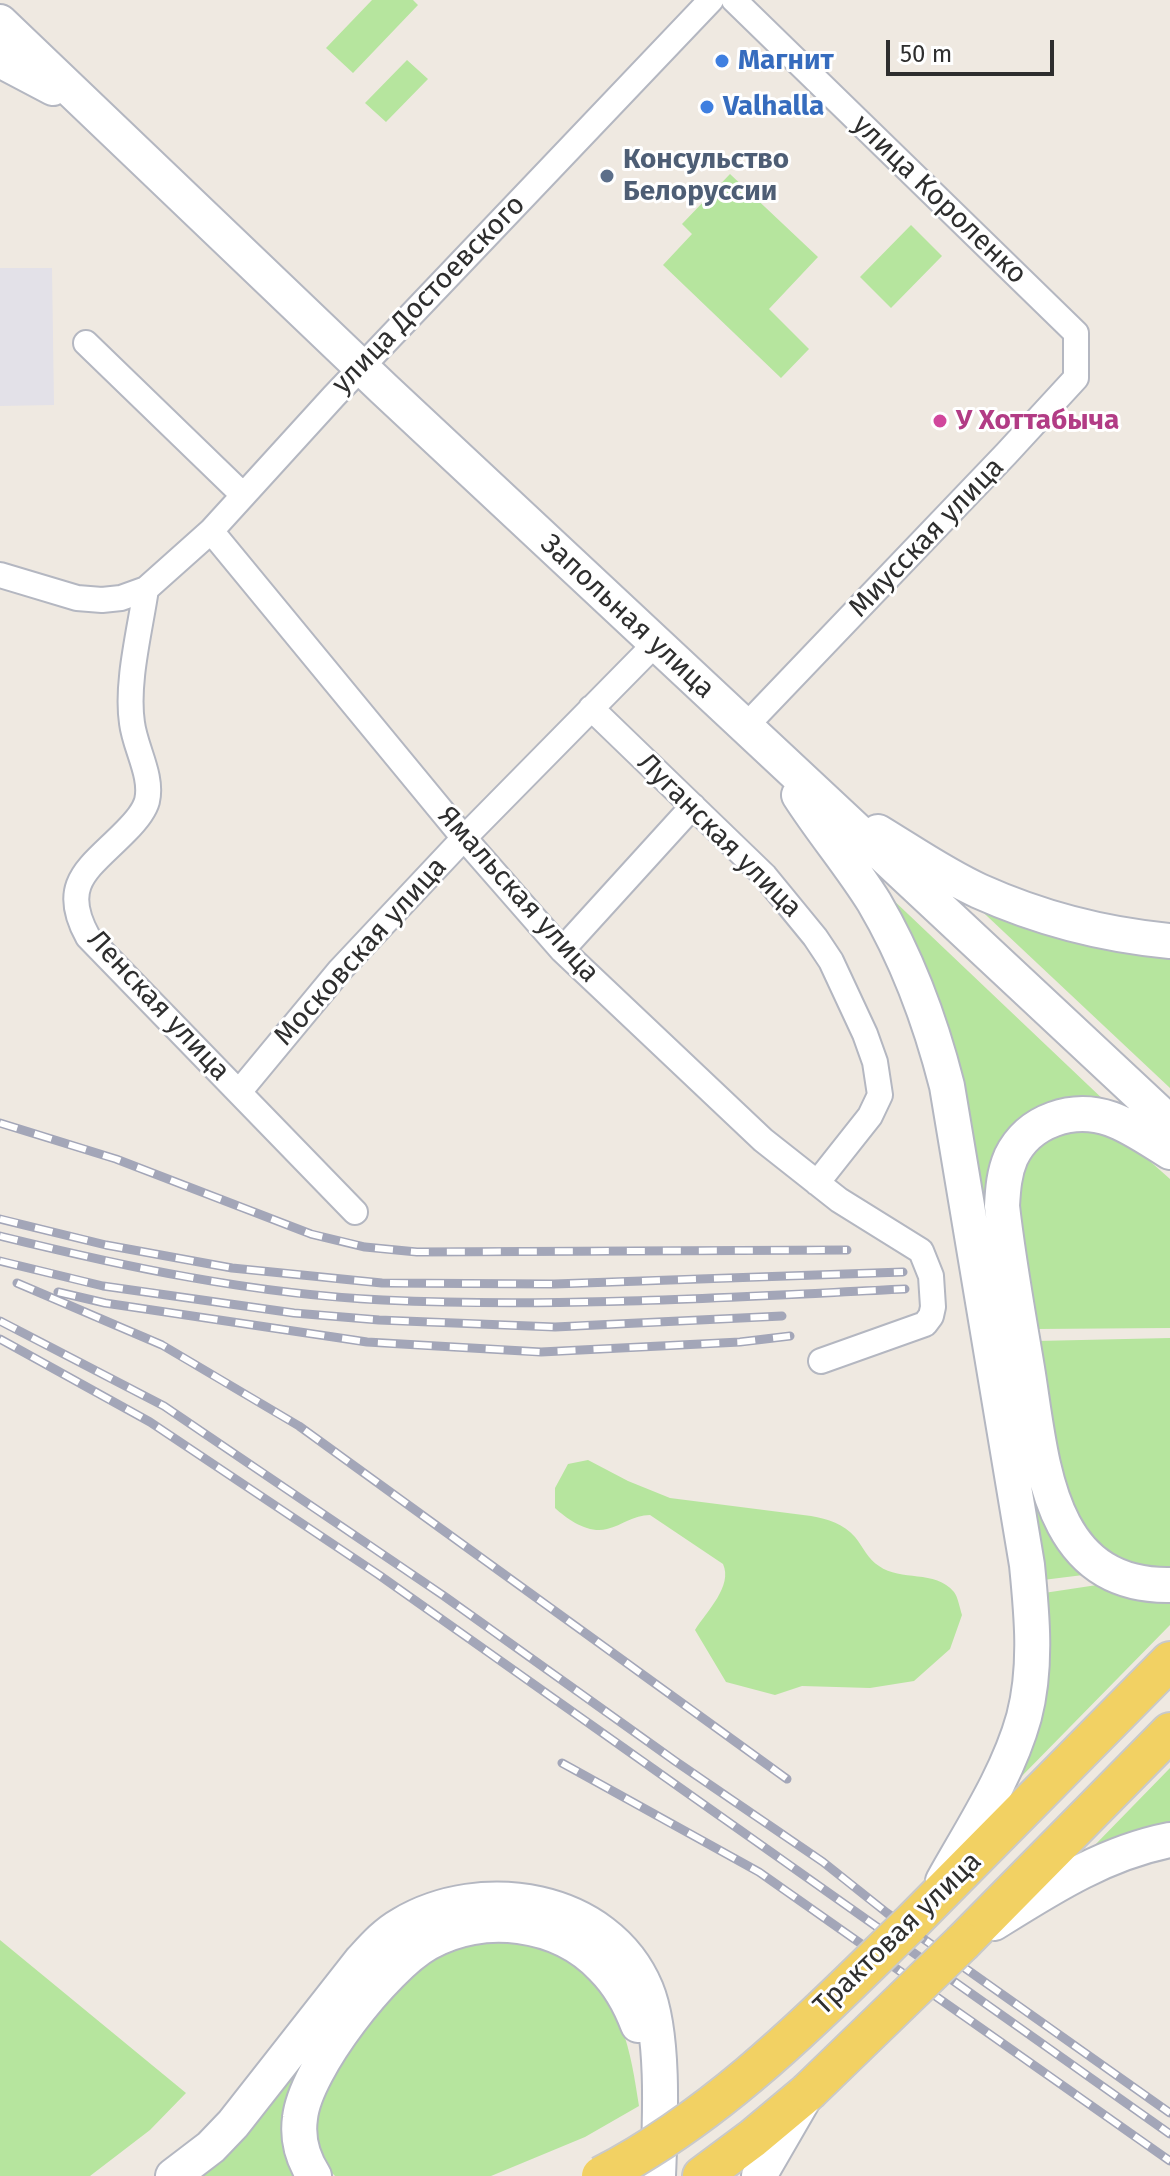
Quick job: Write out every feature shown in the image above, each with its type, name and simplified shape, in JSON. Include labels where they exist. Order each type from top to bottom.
[{"type":"main road","name":"Трактовая улица","points":[[601,2176],[664,2140],[777,2053],[928,1907],[1170,1661]]},
{"type":"main road","name":"Трактовая улица","points":[[702,2176],[808,2092],[963,1942],[1170,1732]]},
{"type":"street","name":"улица Достоевского","points":[[146,589],[211,531],[361,367],[711,0]]},
{"type":"street","name":"улица Короленко","points":[[734,0],[1076,333]]},
{"type":"street","name":"Запольная улица","points":[[0,22],[744,728],[1170,1123]]},
{"type":"street","name":"Запольная улица","points":[[0,60],[89,107]]},
{"type":"street","name":"Миусская улица","points":[[744,728],[1076,378],[1076,333]]},
{"type":"street","points":[[86,343],[242,494]]},
{"type":"street","name":"Ямальская улица","points":[[211,531],[464,838],[562,950],[763,1140],[817,1183],[921,1251],[931,1276],[931,1316],[925,1324],[821,1361]]},
{"type":"street","points":[[0,575],[77,598],[111,599],[146,589]]},
{"type":"street","name":"Ленская улица","points":[[146,589],[131,697],[132,724],[148,785],[147,802],[134,823],[80,879],[74,898],[79,920],[88,937],[355,1212]]},
{"type":"street","name":"Московская улица","points":[[239,1092],[340,970],[464,838],[656,643]]},
{"type":"street","name":"Луганская улица","points":[[591,708],[765,876],[815,937],[842,985],[875,1062],[880,1095],[878,1103],[817,1183]]},
{"type":"street","points":[[770,752],[828,841],[873,901],[934,1038],[1000,1308],[1052,1500],[1064,1526],[1082,1551],[1116,1577],[1151,1585],[1170,1585]]},
{"type":"street","points":[[815,793],[977,890],[1059,920],[1104,931],[1170,941]]},
{"type":"street","points":[[562,950],[693,806]]},
{"type":"street","points":[[928,1907],[1008,1760],[1025,1714],[1030,1683],[1033,1644],[1027,1565],[1000,1308],[1005,1232],[1003,1184],[1011,1158],[1028,1134],[1040,1125],[1079,1114],[1112,1119],[1170,1152]]},
{"type":"street","points":[[963,1942],[1096,1863],[1170,1840]]},
{"type":"street","points":[[173,2176],[211,2147],[233,2124],[361,1961],[381,1940],[417,1917],[464,1901],[506,1898],[556,1910],[596,1929],[626,1954],[636,1969],[650,2002],[658,2046],[658,2176]]},
{"type":"street","points":[[314,2176],[303,2155],[300,2118],[310,2083],[324,2059],[392,1971],[426,1944],[465,1928],[488,1924],[534,1929],[590,1956],[602,1966],[626,1998],[640,2028],[658,2082]]},
{"type":"street","points":[[759,2176],[808,2092]]},
{"type":"shaded area","points":[[0,268],[52,268],[54,405],[0,406]]},
{"type":"green space","points":[[372,0],[413,0],[418,5],[353,73],[326,48]]},
{"type":"green space","points":[[407,60],[428,79],[386,122],[365,103]]},
{"type":"green space","points":[[730,174],[818,257],[769,309],[809,349],[781,378],[663,265],[692,234],[682,224]]},
{"type":"green space","points":[[911,225],[942,256],[891,308],[860,277]]},
{"type":"green space","points":[[888,895],[1108,1104],[1028,1116],[1001,1295]]},
{"type":"green space","points":[[971,901],[1170,954],[1170,1088]]},
{"type":"green space","points":[[1080,1127],[1126,1140],[1170,1179],[1170,1328],[1035,1329],[1015,1211],[1018,1176],[1042,1140]]},
{"type":"green space","points":[[1170,1338],[1170,1568],[1156,1569],[1116,1559],[1087,1535],[1064,1489],[1037,1341]]},
{"type":"green space","points":[[588,1460],[670,1498],[811,1516],[841,1525],[851,1532],[879,1566],[897,1574],[937,1580],[954,1592],[962,1615],[950,1649],[914,1681],[870,1688],[802,1686],[775,1695],[726,1682],[695,1630],[722,1590],[725,1581],[723,1564],[650,1515],[593,1530],[560,1513],[555,1508],[555,1488],[568,1464]]},
{"type":"green space","points":[[1029,1484],[1050,1533],[1064,1555],[1083,1575],[1043,1580]]},
{"type":"green space","points":[[1097,1585],[1132,1599],[1170,1602],[1170,1625],[1018,1780],[1031,1747],[1044,1593]]},
{"type":"green space","points":[[1170,1768],[1170,1824],[1117,1837],[1092,1848]]},
{"type":"green space","points":[[0,1940],[186,2093],[150,2130],[90,2176],[0,2176]]},
{"type":"green space","points":[[521,1940],[573,1963],[603,1991],[628,2046],[639,2106],[585,2137],[491,2176],[335,2176],[318,2147],[316,2114],[330,2079],[374,2014],[417,1969],[442,1954],[479,1944]]},
{"type":"green space","points":[[292,2074],[296,2078],[284,2147],[294,2176],[193,2176]]},
{"type":"railway","points":[[0,1123],[116,1159],[311,1234],[365,1247],[417,1252],[847,1250]]},
{"type":"railway","points":[[0,1219],[106,1245],[232,1268],[382,1283],[554,1284],[903,1272]]},
{"type":"railway","points":[[0,1236],[190,1277],[286,1292],[383,1300],[579,1302],[905,1289]]},
{"type":"railway","points":[[0,1261],[103,1286],[294,1313],[379,1320],[555,1327],[782,1316]]},
{"type":"railway","points":[[17,1283],[162,1345],[299,1426],[787,1779]]},
{"type":"railway","points":[[58,1292],[105,1303],[367,1342],[541,1352],[740,1342],[790,1336]]},
{"type":"railway","points":[[0,1321],[164,1406],[444,1596],[823,1862],[887,1913],[1170,2113]]},
{"type":"railway","points":[[0,1339],[150,1422],[379,1575],[1170,2134]]},
{"type":"railway","points":[[562,1763],[759,1872],[1170,2161]]},
{"type":"place","name":"Магнит","points":[[722,61]]},
{"type":"place","name":"Valhalla","points":[[707,107]]},
{"type":"place","name":"Консульство Белоруссии","points":[[607,176]]},
{"type":"place","name":"У Хоттабыча","points":[[940,421]]}]
